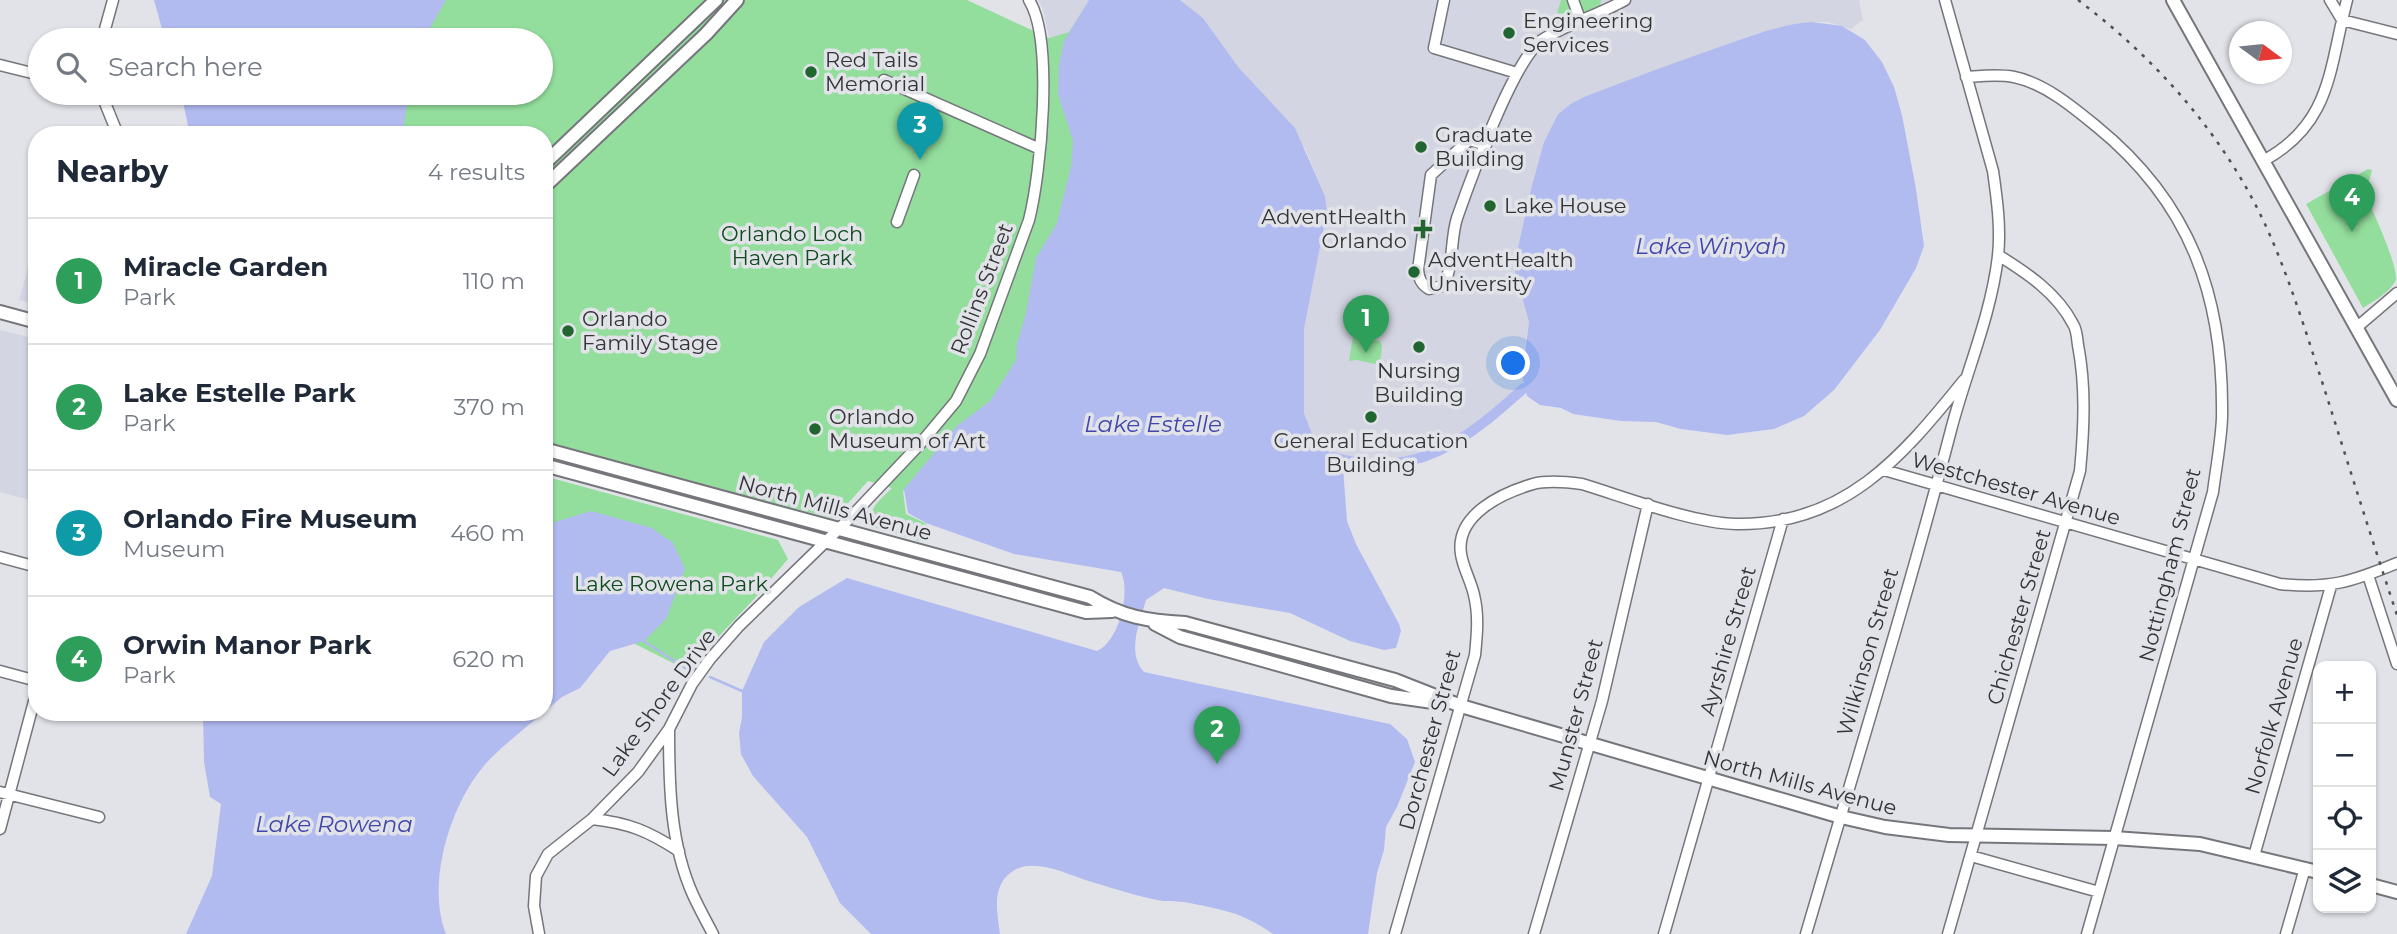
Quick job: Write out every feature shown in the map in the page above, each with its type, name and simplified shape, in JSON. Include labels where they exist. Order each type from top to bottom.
[{"type":"main road","points":[[553,155],[716,0]]},
{"type":"main road","points":[[553,178],[706,34],[737,0]]},
{"type":"main road","points":[[2173,0],[2397,400]]},
{"type":"main road","points":[[0,312],[28,320]]},
{"type":"main road","name":"North Mills Avenue","points":[[553,451],[1090,597],[1112,611]]},
{"type":"main road","name":"North Mills Avenue","points":[[553,467],[1086,612],[1112,611],[1149,621],[1180,637],[1391,696],[1461,706],[1841,817],[1906,831],[1977,836],[2180,842],[2313,870]]},
{"type":"main road","points":[[2376,887],[2396,889]]},
{"type":"street","points":[[105,28],[113,0]]},
{"type":"street","name":"Rollins Street","points":[[826,541],[920,444],[956,401],[970,376],[1029,220],[1036,193],[1040,149],[1042,43],[1037,16],[1029,0]]},
{"type":"street","points":[[1444,0],[1434,48],[1517,73]]},
{"type":"street","points":[[1573,0],[1581,22]]},
{"type":"street","points":[[1486,145],[1469,140],[1431,175],[1418,270],[1423,286],[1429,289],[1443,286],[1448,277],[1454,229],[1486,145],[1517,73],[1530,51],[1544,39],[1625,0]]},
{"type":"street","name":"Wilkinson Street","points":[[1806,934],[1937,485],[1964,380],[1985,319],[1998,255],[1997,200],[1993,171],[1945,0]]},
{"type":"street","points":[[2330,0],[2342,20],[2397,34]]},
{"type":"street","points":[[2263,160],[2289,145],[2316,114],[2347,0]]},
{"type":"street","points":[[0,65],[28,72]]},
{"type":"street","points":[[640,72],[653,84]]},
{"type":"street","name":"Nottingham Street","points":[[1966,77],[2015,77],[2035,85],[2072,107],[2138,165],[2163,196],[2193,247],[2210,292],[2217,338],[2222,418],[2213,492],[2087,934]]},
{"type":"street","points":[[884,80],[1040,149]]},
{"type":"street","points":[[628,84],[640,96]]},
{"type":"street","points":[[106,105],[114,126]]},
{"type":"street","points":[[897,222],[914,175]]},
{"type":"street","name":"Chichester Street","points":[[1948,934],[2080,471],[2084,421],[2083,369],[2074,326],[2056,299],[2032,276],[1998,255]]},
{"type":"street","points":[[2356,328],[2397,293]]},
{"type":"street","name":"Wilkinson Street","points":[[1884,470],[1920,434],[1964,380]]},
{"type":"street","name":"Westchester Avenue","points":[[1508,494],[1535,483],[1582,484],[1697,518],[1735,524],[1810,513],[1847,495],[1884,470],[2280,584],[2331,586],[2397,563]]},
{"type":"street","name":"Dorchester Street","points":[[1395,934],[1475,655],[1478,626],[1475,596],[1461,554],[1461,537],[1468,523],[1483,507],[1508,494]]},
{"type":"street","name":"Munster Street","points":[[1534,934],[1602,701],[1648,504]]},
{"type":"street","name":"Ayrshire Street","points":[[1664,934],[1783,519]]},
{"type":"street","name":"Lake Shore Drive","points":[[539,934],[534,906],[536,876],[548,853],[592,819],[638,772],[669,729],[692,684],[710,659],[739,626],[826,541]]},
{"type":"street","points":[[0,556],[28,564]]},
{"type":"street","points":[[2368,575],[2397,664]]},
{"type":"street","name":"Norfolk Avenue","points":[[2254,856],[2331,586]]},
{"type":"street","points":[[0,671],[28,679]]},
{"type":"street","points":[[0,829],[5,793],[28,719]]},
{"type":"street","points":[[669,729],[669,787],[679,851],[692,893],[713,934]]},
{"type":"street","points":[[5,793],[99,817]]},
{"type":"street","points":[[592,819],[639,827],[679,851]]},
{"type":"street","points":[[1971,856],[2099,892]]},
{"type":"street","points":[[2286,934],[2305,868]]},
{"type":"shaded area","points":[[1038,0],[1089,0],[1069,33],[1049,38],[1043,9]]},
{"type":"shaded area","name":"AdventHealth Orlando","points":[[1180,0],[1859,0],[1863,20],[1851,29],[1828,22],[1812,22],[1758,33],[1584,97],[1558,114],[1544,142],[1531,189],[1515,272],[1529,322],[1522,362],[1524,388],[1491,418],[1454,444],[1415,462],[1358,465],[1333,457],[1312,434],[1304,413],[1304,329],[1327,211],[1325,196],[1305,148],[1239,68],[1203,18]]},
{"type":"shaded area","points":[[28,268],[28,302],[19,300]]},
{"type":"shaded area","points":[[0,330],[28,337],[28,500],[0,492]]},
{"type":"green space","name":"Orlando Loch Haven Park","points":[[384,0],[967,0],[1049,38],[1069,32],[1085,7],[1082,111],[1043,345],[932,498],[903,491],[906,514],[927,524],[922,542],[870,526],[873,509],[892,488],[868,481],[834,519],[553,443],[553,126],[358,126],[361,105],[553,105],[553,28],[377,28]]},
{"type":"green space","points":[[1561,0],[1601,0],[1600,7],[1553,28]]},
{"type":"green space","points":[[2368,169],[2372,170],[2365,195],[2389,250],[2396,280],[2385,293],[2363,308],[2306,204]]},
{"type":"green space","points":[[1353,336],[1380,341],[1380,365],[1349,361]]},
{"type":"green space","name":"Lake Rowena Park","points":[[553,478],[778,540],[788,559],[687,670],[621,637],[553,619]]},
{"type":"water","points":[[154,0],[446,0],[430,28],[162,28]]},
{"type":"water","name":"Lake Estelle","points":[[1089,0],[1180,0],[1203,18],[1239,68],[1295,128],[1325,196],[1327,211],[1304,329],[1304,413],[1312,434],[1343,467],[1347,521],[1356,544],[1399,624],[1401,631],[1396,648],[1384,650],[1350,641],[1290,613],[1208,599],[1164,588],[1146,600],[1135,646],[1136,656],[1144,672],[1390,724],[1407,739],[1415,762],[1386,827],[1368,934],[1273,934],[1251,920],[1230,912],[1149,898],[1054,869],[1032,866],[1013,871],[1001,884],[997,900],[1000,934],[871,934],[840,903],[807,837],[753,776],[741,754],[739,733],[742,691],[764,642],[799,607],[847,578],[1097,651],[1105,646],[1117,627],[1125,592],[1121,572],[1014,554],[926,523],[908,513],[904,489],[957,426],[990,401],[1016,360],[1036,258],[1057,223],[1071,166],[1073,141],[1058,94],[1059,65],[1064,41]]},
{"type":"water","name":"Lake Winyah","points":[[1812,22],[1842,26],[1865,40],[1882,62],[1894,87],[1902,115],[1924,246],[1916,268],[1880,330],[1834,390],[1804,416],[1774,429],[1727,435],[1681,429],[1656,422],[1621,421],[1573,414],[1561,408],[1540,405],[1527,396],[1522,374],[1529,322],[1515,272],[1531,189],[1544,142],[1558,114],[1584,97],[1670,64],[1766,31]]},
{"type":"water","points":[[184,105],[407,105],[404,126],[188,126]]},
{"type":"water","points":[[591,511],[652,528],[673,543],[685,569],[666,619],[644,641],[610,651],[580,688],[553,704],[553,524]]},
{"type":"water","name":"Lake Rowena","points":[[203,721],[533,721],[491,758],[477,775],[454,817],[446,841],[439,890],[440,913],[446,934],[186,934],[212,876],[221,804],[210,797],[204,762]]},
{"type":"waterway","points":[[1333,457],[1363,463],[1390,464],[1414,460],[1460,439],[1481,425],[1524,388]]},
{"type":"waterway","points":[[644,641],[688,670]]},
{"type":"waterway","points":[[710,677],[742,691]]},
{"type":"railway","points":[[2078,0],[2134,47],[2185,100],[2228,158],[2247,189],[2273,243],[2298,309],[2397,615]]},
{"type":"place","name":"Engineering Services","points":[[1509,33]]},
{"type":"place","name":"Red Tails Memorial","points":[[811,72]]},
{"type":"place","name":"Graduate Building","points":[[1421,147]]},
{"type":"place","name":"Orlando Fire Museum","points":[[920,160]]},
{"type":"place","name":"Lake House","points":[[1490,206]]},
{"type":"place","name":"AdventHealth Orlando","points":[[1423,229]]},
{"type":"place","name":"Orwin Manor Park","points":[[2352,232]]},
{"type":"place","name":"AdventHealth University","points":[[1414,272]]},
{"type":"place","name":"Orlando Family Stage","points":[[568,331]]},
{"type":"place","name":"Nursing Building","points":[[1419,347]]},
{"type":"place","name":"Miracle Garden","points":[[1366,353]]},
{"type":"place","name":"General Education Building","points":[[1371,417]]},
{"type":"place","name":"Orlando Museum of Art","points":[[815,429]]},
{"type":"place","name":"Lake Estelle Park","points":[[1217,764]]}]
